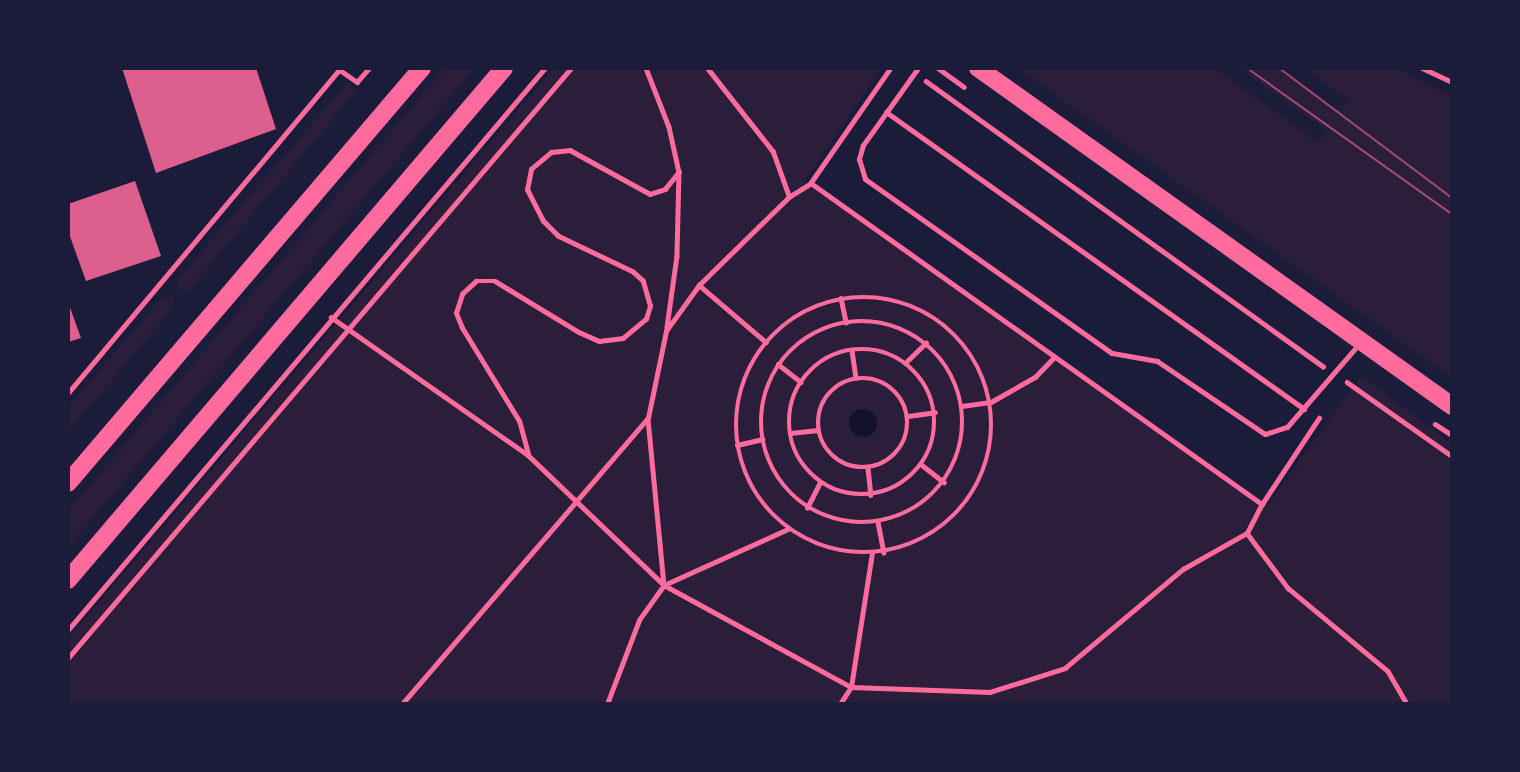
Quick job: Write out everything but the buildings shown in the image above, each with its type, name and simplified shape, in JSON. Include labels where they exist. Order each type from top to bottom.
[{"type":"main road","points":[[68,483],[422,68]]},
{"type":"main road","points":[[68,580],[504,68]]},
{"type":"main road","points":[[978,68],[1452,406]]},
{"type":"lane","points":[[1422,68],[1452,82]]},
{"type":"lane","points":[[916,70],[863,145],[859,159],[864,179],[1112,354],[1157,361],[1250,428],[1265,434],[1287,427],[1362,341]]},
{"type":"lane","points":[[886,111],[1304,409]]},
{"type":"path","points":[[68,393],[340,69],[357,82],[369,68]]},
{"type":"path","points":[[68,630],[545,68]]},
{"type":"path","points":[[68,658],[571,68]]},
{"type":"path","points":[[646,68],[669,127],[680,173],[677,256],[666,331],[648,418],[664,585]]},
{"type":"path","points":[[707,68],[773,152],[789,197]]},
{"type":"path","points":[[666,331],[699,285],[789,197],[811,183],[891,68]]},
{"type":"path","points":[[916,70],[1334,374]]},
{"type":"path","points":[[528,455],[519,421],[462,328],[458,300],[476,281],[495,281],[579,332],[599,341],[623,338],[646,320],[650,306],[643,281],[633,272],[558,236],[543,221],[527,190],[531,169],[551,152],[570,150],[650,194],[665,189],[680,173]]},
{"type":"path","points":[[811,183],[1262,504]]},
{"type":"path","points":[[699,285],[766,342]]},
{"type":"path","points":[[841,298],[846,322]]},
{"type":"path","points":[[841,298],[898,301],[949,328],[973,358],[991,402],[990,453],[969,499],[932,534],[884,552],[872,553],[814,544],[788,529],[754,493],[737,445],[736,409],[746,373],[766,342],[787,322],[841,298]]},
{"type":"path","points":[[331,317],[528,455],[664,585],[851,687],[990,692],[1065,668],[1183,569],[1247,533],[1262,504],[1322,414]]},
{"type":"path","points":[[846,322],[888,324],[926,343],[955,383],[962,406],[960,446],[944,482],[915,508],[878,522],[853,523],[807,508],[777,478],[762,439],[762,400],[778,364],[808,336],[846,322]]},
{"type":"path","points":[[905,362],[926,343]]},
{"type":"path","points":[[870,349],[905,362],[925,384],[935,412],[933,439],[922,464],[900,485],[871,495],[836,491],[820,482],[800,461],[790,433],[789,415],[801,382],[823,360],[852,350],[870,349]]},
{"type":"path","points":[[852,350],[856,378]]},
{"type":"path","points":[[962,406],[991,402],[1035,377],[1054,356]]},
{"type":"path","points":[[778,364],[801,382]]},
{"type":"path","points":[[856,378],[884,383],[895,391],[908,416],[908,431],[894,456],[868,468],[841,463],[822,443],[818,430],[827,397],[856,378]]},
{"type":"path","points":[[1337,391],[1345,380],[1452,456]]},
{"type":"path","points":[[908,416],[935,412]]},
{"type":"path","points":[[402,704],[648,418]]},
{"type":"path","points":[[790,433],[818,430]]},
{"type":"path","points":[[737,445],[762,439]]},
{"type":"path","points":[[922,464],[944,482]]},
{"type":"path","points":[[868,468],[871,495]]},
{"type":"path","points":[[807,508],[820,482]]},
{"type":"path","points":[[878,522],[884,552]]},
{"type":"path","points":[[607,704],[639,620],[664,585],[788,529]]},
{"type":"path","points":[[1247,533],[1287,588],[1388,671],[1407,704]]},
{"type":"path","points":[[840,704],[851,687],[872,553]]},
{"type":"shaded area","points":[[445,68],[475,68],[68,547],[68,511]]},
{"type":"shaded area","points":[[554,68],[882,68],[804,181],[1265,509],[1361,376],[1452,444],[1452,704],[68,704],[68,639]]},
{"type":"shaded area","points":[[1018,68],[1214,68],[1319,143],[1327,131],[1239,68],[1279,68],[1341,112],[1349,100],[1304,68],[1396,68],[1452,95],[1452,378]]},
{"type":"shaded area","points":[[348,82],[357,90],[189,290],[180,291],[177,280]]},
{"type":"shaded area","points":[[162,297],[173,297],[174,307],[68,432],[68,407]]},
{"type":"shaded area","points":[[863,409],[873,413],[877,423],[873,433],[863,437],[853,433],[849,423],[853,413]]},
{"type":"tram line","points":[[1247,68],[1452,214]]},
{"type":"tram line","points":[[1279,68],[1452,198]]}]
